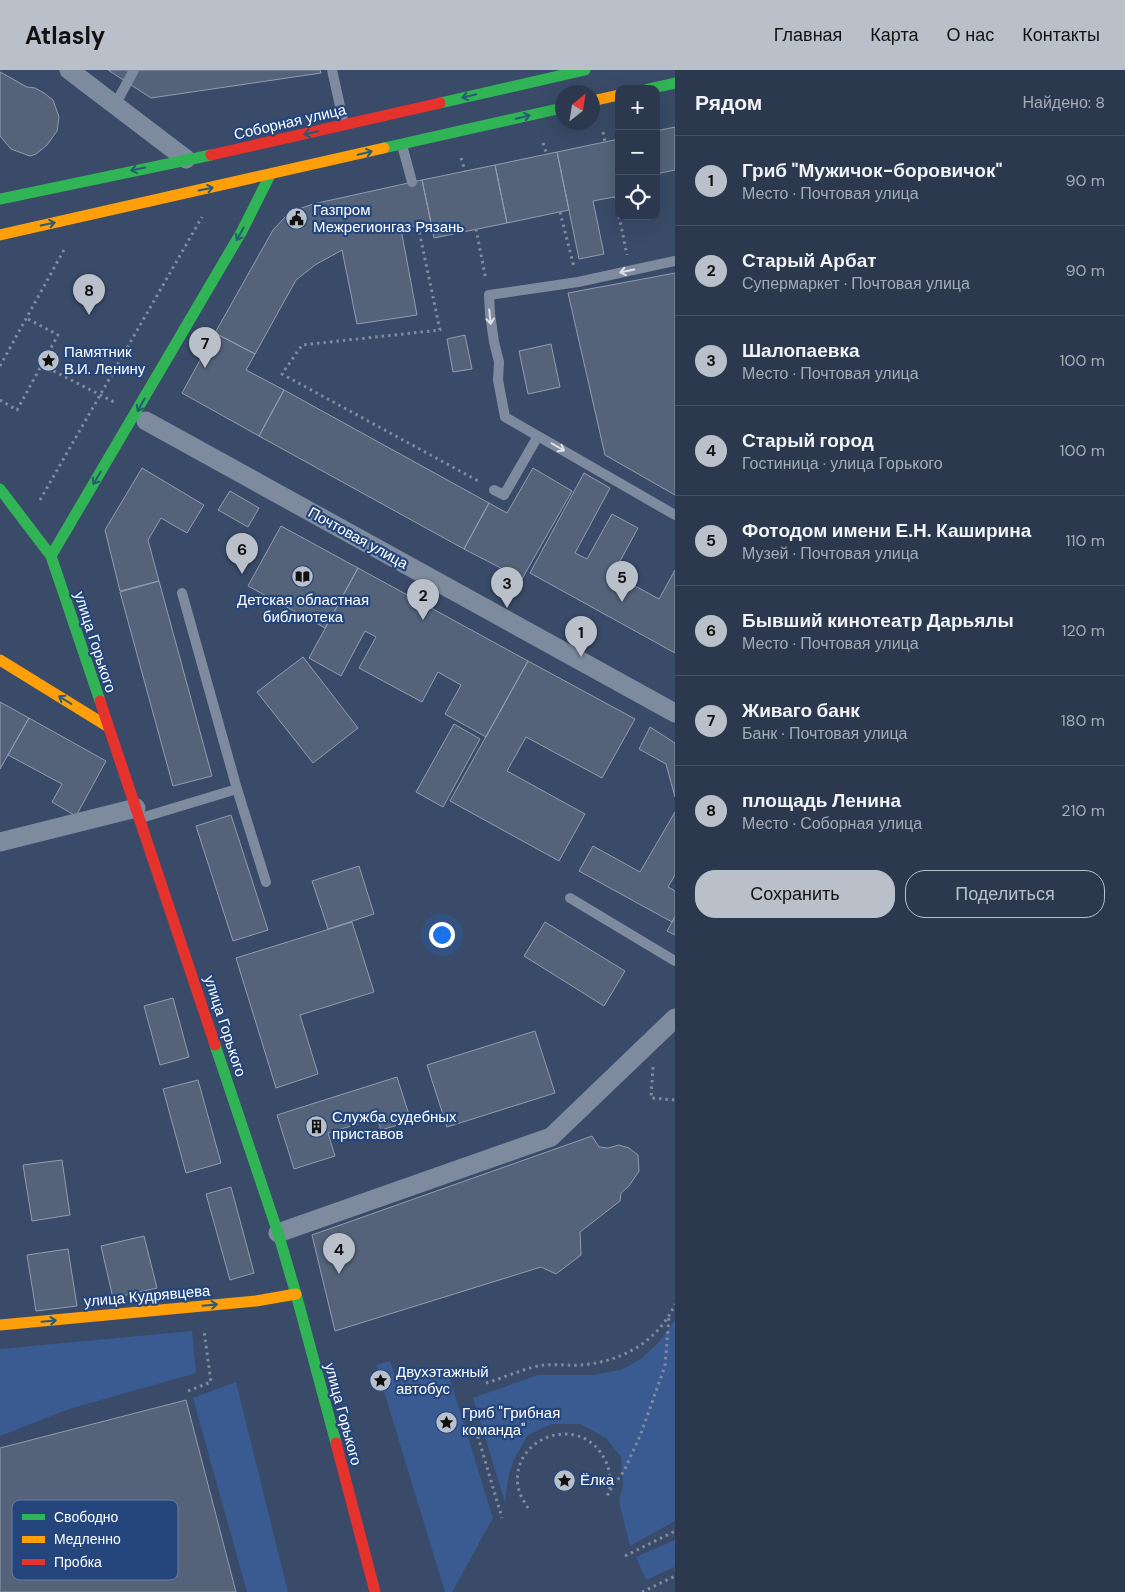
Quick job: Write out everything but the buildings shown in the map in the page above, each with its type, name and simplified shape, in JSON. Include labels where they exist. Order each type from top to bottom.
[{"type":"street","points":[[69,70],[186,159]]},
{"type":"street","name":"Соборная улица","points":[[0,199],[269,143],[585,70]]},
{"type":"street","points":[[660,86],[675,83]]},
{"type":"street","points":[[600,99],[615,96]]},
{"type":"street","points":[[0,235],[555,110]]},
{"type":"street","points":[[51,556],[242,231],[270,175]]},
{"type":"street","name":"Почтовая улица","points":[[146,421],[675,713]]},
{"type":"street","name":"улица Горького","points":[[0,489],[51,556],[278,1233],[375,1592]]},
{"type":"street","points":[[0,660],[107,726]]},
{"type":"street","points":[[0,842],[138,813]]},
{"type":"street","points":[[278,1233],[551,1137],[656,1034],[675,1018]]},
{"type":"street","name":"улица Кудрявцева","points":[[0,1325],[256,1301],[296,1294]]},
{"type":"lane","points":[[115,105],[134,70]]},
{"type":"lane","points":[[332,70],[344,125]]},
{"type":"lane","points":[[402,144],[412,182]]},
{"type":"lane","points":[[675,261],[578,282],[489,295],[494,342],[499,362],[498,380],[505,417],[675,515]]},
{"type":"lane","points":[[494,490],[504,495],[538,436]]},
{"type":"lane","points":[[182,593],[237,790],[266,882]]},
{"type":"lane","points":[[138,813],[237,790]]},
{"type":"lane","points":[[570,898],[675,961]]},
{"type":"path","points":[[603,132],[605,142]]},
{"type":"path","points":[[543,143],[547,155]]},
{"type":"path","points":[[462,158],[465,171]]},
{"type":"path","points":[[560,212],[578,282]]},
{"type":"path","points":[[38,503],[202,217]]},
{"type":"path","points":[[620,220],[630,270]]},
{"type":"path","points":[[418,226],[440,330],[302,345],[282,374],[494,490]]},
{"type":"path","points":[[476,229],[489,295]]},
{"type":"path","points":[[0,366],[64,248]]},
{"type":"path","points":[[0,400],[17,410],[58,335],[26,318]]},
{"type":"path","points":[[42,365],[121,406]]},
{"type":"path","points":[[656,1034],[651,1098],[675,1100]]},
{"type":"path","points":[[486,1384],[539,1366],[581,1365],[611,1360],[646,1342],[669,1317],[675,1304]]},
{"type":"path","points":[[607,1497],[624,1471],[640,1436],[665,1366],[669,1317]]},
{"type":"path","points":[[188,1391],[211,1382],[204,1331]]},
{"type":"path","points":[[476,1430],[502,1518]]},
{"type":"path","points":[[528,1508],[520,1492],[518,1481],[519,1469],[524,1457],[535,1444],[552,1435],[570,1434],[579,1436],[588,1440],[601,1452],[609,1468],[610,1490]]},
{"type":"path","points":[[625,1556],[675,1531]]},
{"type":"path","points":[[642,1592],[675,1576]]},
{"type":"shaded area","points":[[675,1320],[675,1521],[630,1546],[619,1502],[623,1485],[621,1457],[606,1438],[580,1424],[551,1424],[528,1435],[515,1457],[509,1473],[505,1502],[473,1398],[538,1375],[593,1375],[621,1370],[641,1359],[659,1342]]},
{"type":"shaded area","points":[[192,1331],[196,1373],[69,1409],[0,1436],[0,1349]]},
{"type":"shaded area","points":[[390,1361],[397,1382],[447,1370],[493,1518],[452,1592],[445,1592],[376,1365]]},
{"type":"shaded area","points":[[236,1382],[288,1592],[247,1592],[193,1398]]},
{"type":"shaded area","points":[[675,1540],[675,1567],[646,1580],[636,1557]]},
{"type":"traffic: fast","points":[[440,103],[585,70]]},
{"type":"traffic: fast","points":[[660,86],[675,83]]},
{"type":"traffic: fast","points":[[384,148],[555,110]]},
{"type":"traffic: fast","points":[[0,199],[211,155]]},
{"type":"traffic: fast","points":[[51,556],[242,231],[270,175]]},
{"type":"traffic: fast","points":[[0,489],[51,556],[100,701]]},
{"type":"traffic: fast","points":[[215,1045],[278,1233],[336,1443]]},
{"type":"traffic: slow","points":[[600,99],[615,96]]},
{"type":"traffic: slow","points":[[0,235],[384,148]]},
{"type":"traffic: slow","points":[[0,660],[107,726]]},
{"type":"traffic: slow","points":[[0,1325],[256,1301],[296,1294]]},
{"type":"traffic: jam","points":[[211,155],[440,103]]},
{"type":"traffic: jam","points":[[100,701],[215,1045]]},
{"type":"traffic: jam","points":[[336,1443],[375,1592]]},
{"type":"place","name":"Газпром Межрегионгаз Рязань","points":[[297,219]]},
{"type":"place","name":"площадь Ленина","points":[[89,315]]},
{"type":"place","name":"Памятник В.И. Ленину","points":[[48,361]]},
{"type":"place","name":"Живаго банк","points":[[205,368]]},
{"type":"place","name":"Бывший кинотеатр Дарьялы","points":[[242,574]]},
{"type":"place","name":"Детская областная библиотека","points":[[303,577]]},
{"type":"place","name":"Фотодом имени Е.Н. Каширина","points":[[622,602]]},
{"type":"place","name":"Шалопаевка","points":[[507,608]]},
{"type":"place","name":"Старый Арбат","points":[[423,620]]},
{"type":"place","name":"Гриб \"Мужичок-боровичок\"","points":[[581,657]]},
{"type":"place","name":"Служба судебных приставов","points":[[316,1126]]},
{"type":"place","name":"Старый город","points":[[339,1274]]},
{"type":"place","name":"Двухэтажный автобус","points":[[380,1381]]},
{"type":"place","name":"Гриб \"Грибная команда\"","points":[[446,1422]]},
{"type":"place","name":"Ёлка","points":[[564,1480]]}]
